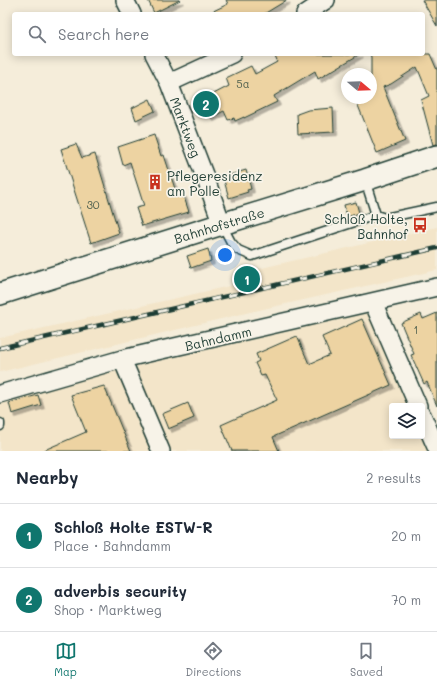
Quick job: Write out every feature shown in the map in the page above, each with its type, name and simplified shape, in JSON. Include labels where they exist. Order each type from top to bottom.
[{"type":"street","points":[[125,0],[131,12]]},
{"type":"street","name":"Marktweg","points":[[155,56],[169,83],[222,224]]},
{"type":"street","points":[[169,83],[228,56]]},
{"type":"street","name":"Bahnhofstraße","points":[[0,294],[437,156]]},
{"type":"street","name":"Bahndamm","points":[[0,394],[122,360],[437,287]]},
{"type":"street","points":[[373,302],[417,403]]},
{"type":"street","points":[[122,360],[161,451]]},
{"type":"street","points":[[425,421],[437,449]]},
{"type":"lane","points":[[364,180],[376,215]]},
{"type":"lane","points":[[222,224],[231,242],[238,250],[252,256],[376,215],[385,218],[437,207]]},
{"type":"shaded area","points":[[437,227],[437,270],[246,313],[0,372],[0,338],[234,285],[232,275]]},
{"type":"shaded area","points":[[368,313],[408,403],[389,403],[389,439],[423,439],[428,451],[0,451],[0,402],[115,371]]},
{"type":"building","points":[[148,0],[180,0],[156,12],[154,12]]},
{"type":"building","points":[[226,0],[287,0],[267,12],[211,12],[228,4]]},
{"type":"building","points":[[422,0],[437,0],[437,26]]},
{"type":"building","points":[[425,54],[430,54],[437,70],[437,144],[433,145],[421,100],[429,96],[417,67],[391,84],[383,87],[405,141],[377,153],[357,104],[377,104],[377,68],[371,68],[371,56],[425,56]]},
{"type":"building","points":[[275,56],[357,56],[318,79],[315,71],[274,96],[277,102],[244,118],[235,121],[234,118],[228,120],[224,111],[210,118],[202,100],[229,86],[226,78],[251,66],[255,74],[277,62]]},
{"type":"building","points":[[150,99],[155,111],[136,120],[132,108]]},
{"type":"building","points":[[333,108],[334,132],[298,134],[297,114],[308,110]]},
{"type":"building","name":"Pflegeresidenz am Polle","points":[[154,135],[161,156],[164,155],[177,195],[183,194],[189,212],[142,226],[136,208],[144,206],[130,162],[123,165],[118,147]]},
{"type":"building","points":[[76,144],[82,158],[95,154],[119,233],[91,243],[61,149]]},
{"type":"building","points":[[246,170],[251,189],[247,190],[248,192],[229,198],[223,177]]},
{"type":"building","points":[[356,202],[359,213],[347,217],[344,205]]},
{"type":"building","points":[[208,249],[211,261],[191,268],[187,256]]},
{"type":"building","points":[[437,313],[437,406],[427,382],[424,384],[411,355],[414,354],[401,323],[421,314],[423,319]]},
{"type":"building","points":[[362,319],[391,385],[273,437],[279,451],[232,451],[221,425],[277,400],[265,375],[261,376],[255,363],[259,361],[256,354],[297,336],[309,364],[330,355],[322,337]]},
{"type":"building","points":[[104,386],[131,451],[42,451],[86,432],[71,395]]},
{"type":"building","points":[[38,395],[41,405],[12,414],[9,403]]},
{"type":"building","points":[[188,403],[194,418],[168,429],[162,414]]},
{"type":"railway","points":[[0,348],[437,248]]},
{"type":"place","name":"adverbis security","points":[[206,104]]},
{"type":"place","name":"Pflegeresidenz am Polle","points":[[155,182]]},
{"type":"place","name":"Schloß Holte, Bahnhof","points":[[420,225]]},
{"type":"place","name":"Schloß Holte ESTW-R","points":[[247,279]]}]
